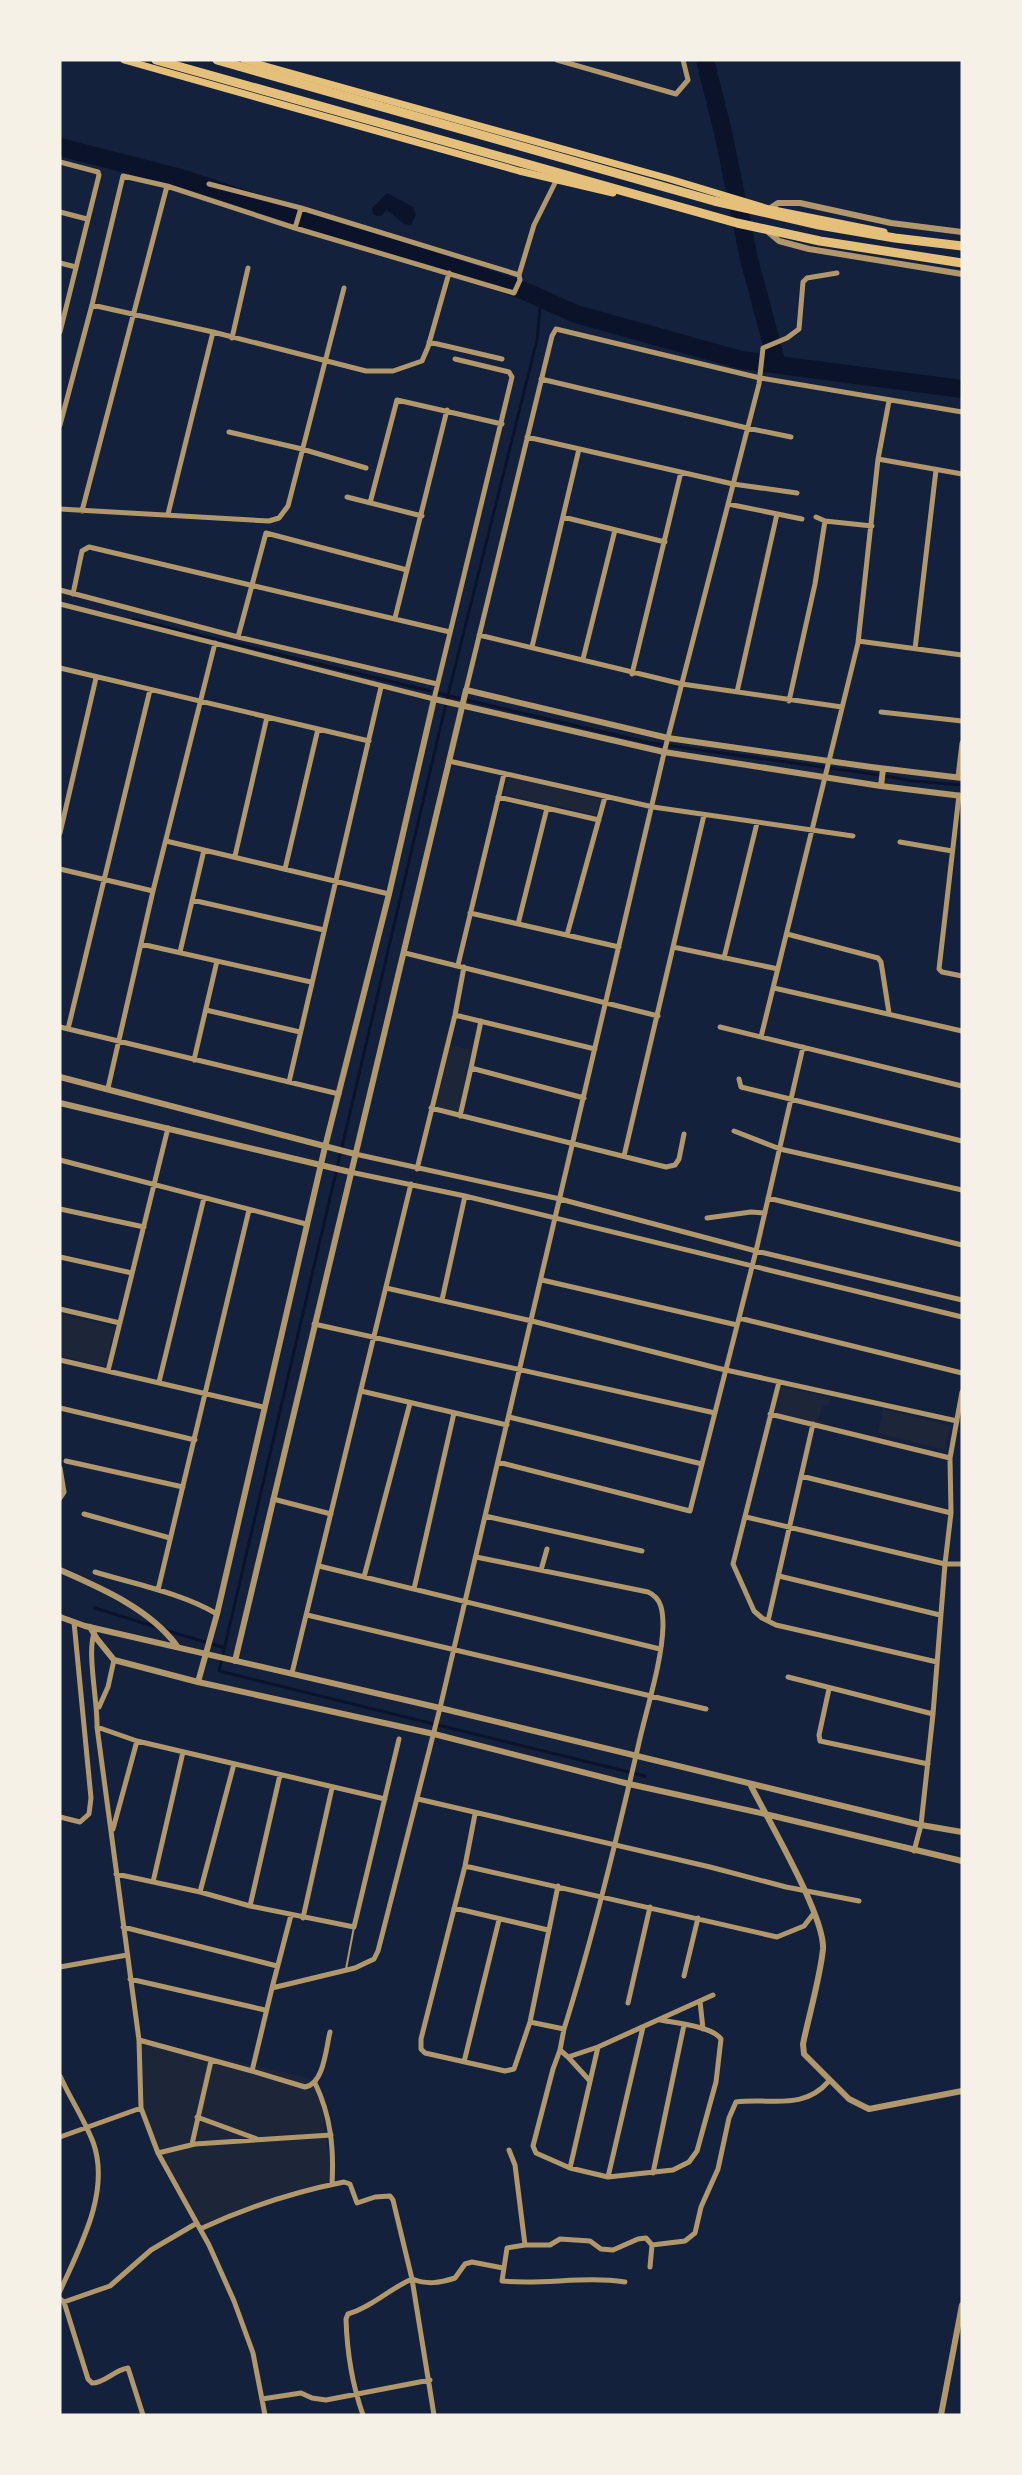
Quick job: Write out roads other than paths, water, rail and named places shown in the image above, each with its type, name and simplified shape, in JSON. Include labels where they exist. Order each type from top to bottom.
[{"type":"highway","points":[[156,60],[737,223],[820,241],[962,262]]},
{"type":"highway","points":[[217,60],[723,203],[830,227],[895,238],[962,245]]},
{"type":"main road","points":[[124,60],[455,154],[675,208],[828,242],[962,262]]},
{"type":"main road","points":[[244,60],[688,184],[769,209],[962,245]]},
{"type":"main road","points":[[675,208],[688,184]]},
{"type":"street","points":[[168,73],[172,60]]},
{"type":"street","points":[[557,60],[676,94],[688,80],[682,60]]},
{"type":"street","points":[[60,162],[99,173],[63,310],[60,332]]},
{"type":"street","points":[[60,425],[92,305],[122,177],[125,175],[513,291],[520,277],[534,225],[557,179]]},
{"type":"street","points":[[208,184],[301,209],[520,277]]},
{"type":"street","points":[[82,511],[167,186]]},
{"type":"street","points":[[769,209],[778,203],[800,203],[891,223],[962,232]]},
{"type":"street","points":[[296,227],[301,209]]},
{"type":"street","points":[[60,212],[87,219]]},
{"type":"street","points":[[765,228],[770,236],[779,241],[809,249],[962,274]]},
{"type":"street","points":[[60,263],[75,267]]},
{"type":"street","points":[[232,338],[248,268]]},
{"type":"street","points":[[92,305],[366,371],[393,371],[422,361],[449,273]]},
{"type":"street","points":[[272,1988],[346,1971],[374,1959],[378,1951],[440,1710],[653,807],[664,750],[761,375],[764,348],[787,338],[798,329],[803,282],[807,278],[837,273]]},
{"type":"street","points":[[60,509],[269,521],[279,518],[288,506],[323,361],[344,288]]},
{"type":"street","points":[[232,1660],[273,1499],[352,1153],[405,952],[552,334],[556,329],[761,375],[889,401],[962,412]]},
{"type":"street","points":[[168,514],[213,333]]},
{"type":"street","points":[[429,342],[502,359]]},
{"type":"street","points":[[198,1682],[208,1654],[306,1224],[323,1166],[437,700],[437,684],[512,380],[509,372],[455,359]]},
{"type":"street","points":[[541,379],[791,437]]},
{"type":"street","points":[[370,503],[397,400],[502,424]]},
{"type":"street","points":[[761,1037],[858,641],[878,459],[889,401]]},
{"type":"street","points":[[395,618],[447,410]]},
{"type":"street","points":[[229,432],[302,449],[366,468]]},
{"type":"street","points":[[527,437],[733,484],[797,493]]},
{"type":"street","points":[[532,647],[579,449]]},
{"type":"street","points":[[878,459],[962,474]]},
{"type":"street","points":[[915,649],[936,470]]},
{"type":"street","points":[[632,674],[681,472]]},
{"type":"street","points":[[347,497],[422,516]]},
{"type":"street","points":[[728,504],[802,519]]},
{"type":"street","points":[[737,692],[777,514]]},
{"type":"street","points":[[563,517],[665,542]]},
{"type":"street","points":[[816,517],[825,521],[872,526]]},
{"type":"street","points":[[789,701],[815,584],[825,521]]},
{"type":"street","points":[[583,659],[615,530]]},
{"type":"street","points":[[238,637],[266,534],[407,570]]},
{"type":"street","points":[[72,594],[83,549],[89,547],[450,632]]},
{"type":"street","points":[[60,590],[238,637],[437,684]]},
{"type":"street","points":[[60,604],[381,687],[664,750],[960,796],[939,969],[942,972],[962,976]]},
{"type":"street","points":[[479,635],[583,659],[632,674],[682,684],[842,707]]},
{"type":"street","points":[[858,641],[962,655]]},
{"type":"street","points":[[108,1088],[153,891],[215,643]]},
{"type":"street","points":[[60,668],[369,741]]},
{"type":"street","points":[[60,833],[96,678]]},
{"type":"street","points":[[289,1082],[381,687]]},
{"type":"street","points":[[68,1029],[150,690]]},
{"type":"street","points":[[466,691],[668,739],[883,771],[960,778],[962,744]]},
{"type":"street","points":[[880,712],[962,721]]},
{"type":"street","points":[[235,856],[267,717]]},
{"type":"street","points":[[285,868],[318,729]]},
{"type":"street","points":[[449,761],[653,807],[853,836]]},
{"type":"street","points":[[881,784],[883,771]]},
{"type":"street","points":[[417,1168],[454,1015],[470,913],[504,774]]},
{"type":"street","points":[[498,797],[599,820]]},
{"type":"street","points":[[567,935],[604,797]]},
{"type":"street","points":[[518,924],[547,808]]},
{"type":"street","points":[[624,1156],[704,815]]},
{"type":"street","points":[[724,958],[757,823]]},
{"type":"street","points":[[166,841],[389,894]]},
{"type":"street","points":[[900,842],[952,850]]},
{"type":"street","points":[[180,952],[204,850]]},
{"type":"street","points":[[60,869],[153,891]]},
{"type":"street","points":[[192,900],[324,930]]},
{"type":"street","points":[[470,913],[619,947]]},
{"type":"street","points":[[786,934],[878,958],[881,962],[889,1013]]},
{"type":"street","points":[[141,944],[311,982]]},
{"type":"street","points":[[673,947],[778,969]]},
{"type":"street","points":[[405,952],[658,1016]]},
{"type":"street","points":[[194,1060],[217,961]]},
{"type":"street","points":[[774,987],[962,1031]]},
{"type":"street","points":[[206,1010],[300,1032]]},
{"type":"street","points":[[454,1015],[596,1049]]},
{"type":"street","points":[[460,1116],[481,1021]]},
{"type":"street","points":[[60,1027],[339,1094]]},
{"type":"street","points":[[720,1027],[962,1086]]},
{"type":"street","points":[[498,1462],[690,1511],[754,1260],[803,1047]]},
{"type":"street","points":[[471,1068],[584,1098]]},
{"type":"street","points":[[60,1077],[327,1147],[560,1199],[754,1260],[962,1317]]},
{"type":"street","points":[[739,1079],[741,1087],[962,1141]]},
{"type":"street","points":[[60,1102],[323,1166],[556,1218],[754,1260],[962,1300]]},
{"type":"street","points":[[431,1108],[666,1167],[675,1165],[679,1159],[684,1134]]},
{"type":"street","points":[[108,1371],[168,1128]]},
{"type":"street","points":[[734,1131],[780,1149],[962,1190]]},
{"type":"street","points":[[60,1160],[306,1224]]},
{"type":"street","points":[[292,1673],[411,1184]]},
{"type":"street","points":[[442,1300],[465,1196]]},
{"type":"street","points":[[159,1382],[204,1198]]},
{"type":"street","points":[[768,1198],[962,1245]]},
{"type":"street","points":[[60,1209],[144,1227]]},
{"type":"street","points":[[158,1590],[249,1210]]},
{"type":"street","points":[[707,1218],[751,1212],[765,1213]]},
{"type":"street","points":[[60,1257],[132,1273]]},
{"type":"street","points":[[542,1280],[737,1325]]},
{"type":"street","points":[[386,1288],[532,1321],[779,1382],[957,1421]]},
{"type":"street","points":[[60,1309],[120,1323]]},
{"type":"street","points":[[739,1318],[962,1373]]},
{"type":"street","points":[[314,1324],[715,1413]]},
{"type":"street","points":[[60,1360],[263,1407]]},
{"type":"street","points":[[779,1382],[733,1564],[754,1611],[776,1625],[938,1662]]},
{"type":"street","points":[[361,1391],[507,1425]]},
{"type":"street","points":[[914,1851],[921,1826],[938,1662],[940,1615],[951,1513],[950,1458],[962,1392]]},
{"type":"street","points":[[364,1577],[410,1403]]},
{"type":"street","points":[[60,1408],[195,1440]]},
{"type":"street","points":[[414,1589],[454,1413]]},
{"type":"street","points":[[770,1414],[950,1458]]},
{"type":"street","points":[[509,1417],[702,1464]]},
{"type":"street","points":[[768,1621],[813,1424]]},
{"type":"street","points":[[66,1461],[183,1487]]},
{"type":"street","points":[[60,1468],[64,1492],[60,1498]]},
{"type":"street","points":[[801,1476],[951,1513]]},
{"type":"street","points":[[273,1499],[331,1514]]},
{"type":"street","points":[[84,1514],[170,1538]]},
{"type":"street","points":[[485,1516],[642,1551]]},
{"type":"street","points":[[746,1517],[945,1564],[962,1564]]},
{"type":"street","points":[[541,1570],[547,1550]]},
{"type":"street","points":[[476,1557],[648,1592],[658,1599],[661,1607],[663,1626],[660,1649],[636,1757],[601,1897],[564,2029],[561,2050],[553,2069],[533,2146],[540,2156],[570,2168],[608,2177],[653,2173],[683,2166],[694,2158],[716,2082],[721,2044],[716,2033],[660,2020]]},
{"type":"street","points":[[319,1566],[660,1649]]},
{"type":"street","points":[[60,1570],[99,1587],[161,1627],[177,1646]]},
{"type":"street","points":[[94,1572],[205,1606],[217,1614]]},
{"type":"street","points":[[779,1576],[940,1615]]},
{"type":"street","points":[[307,1615],[706,1709]]},
{"type":"street","points":[[60,1617],[93,1629],[292,1673],[921,1826],[962,1832]]},
{"type":"street","points":[[60,1817],[80,1822],[89,1814],[91,1798],[75,1622]]},
{"type":"street","points":[[93,1629],[114,1660],[198,1682],[434,1732],[962,1862]]},
{"type":"street","points":[[93,1629],[91,1643],[98,1727],[139,2040],[141,2108],[158,2153],[199,2226],[234,2301],[253,2354],[265,2415]]},
{"type":"street","points":[[98,1708],[108,1687],[114,1660]]},
{"type":"street","points":[[788,1677],[933,1714]]},
{"type":"street","points":[[829,1689],[819,1735],[820,1741],[928,1764]]},
{"type":"street","points":[[98,1727],[137,1741],[385,1799]]},
{"type":"street","points":[[116,1874],[303,1918],[354,1927],[399,1740]]},
{"type":"street","points":[[112,1831],[137,1741]]},
{"type":"street","points":[[153,1882],[183,1752]]},
{"type":"street","points":[[200,1892],[234,1764]]},
{"type":"street","points":[[250,1906],[280,1775]]},
{"type":"street","points":[[750,1784],[820,1927],[823,1948],[802,2050],[829,2081],[849,2099],[869,2109],[962,2091]]},
{"type":"street","points":[[303,1918],[332,1788]]},
{"type":"street","points":[[418,1800],[614,1844],[804,1891],[859,1901]]},
{"type":"street","points":[[475,1814],[465,1866],[421,2039],[421,2049],[425,2053],[505,2071],[514,2068],[530,2022],[558,1886]]},
{"type":"street","points":[[465,1866],[777,1936],[804,1926],[814,1913]]},
{"type":"street","points":[[628,2002],[650,1907]]},
{"type":"street","points":[[454,1908],[548,1930]]},
{"type":"street","points":[[252,2071],[265,2010],[291,1915]]},
{"type":"street","points":[[684,1976],[698,1918]]},
{"type":"street","points":[[464,2062],[499,1920]]},
{"type":"street","points":[[123,1927],[277,1966]]},
{"type":"street","points":[[60,1967],[127,1955]]},
{"type":"street","points":[[130,1979],[265,2010]]},
{"type":"street","points":[[568,2057],[598,2048],[713,1995]]},
{"type":"street","points":[[699,2001],[703,2029]]},
{"type":"street","points":[[530,2022],[564,2029]]},
{"type":"street","points":[[653,2173],[684,2025]]},
{"type":"street","points":[[608,2177],[643,2027]]},
{"type":"street","points":[[139,2040],[305,2087],[318,2080],[330,2032]]},
{"type":"street","points":[[570,2168],[598,2048]]},
{"type":"street","points":[[561,2050],[590,2081]]},
{"type":"street","points":[[192,2144],[211,2061]]},
{"type":"street","points":[[60,2076],[87,2128],[99,2163],[93,2214],[86,2235],[60,2291]]},
{"type":"street","points":[[652,2245],[685,2241],[693,2236],[700,2207],[718,2169],[734,2103],[737,2101],[785,2102],[817,2091],[829,2081]]},
{"type":"street","points":[[315,2083],[326,2111],[334,2152],[332,2184]]},
{"type":"street","points":[[60,2137],[141,2108]]},
{"type":"street","points":[[197,2117],[260,2140]]},
{"type":"street","points":[[158,2153],[192,2144],[330,2135]]},
{"type":"street","points":[[509,2150],[515,2165],[525,2245]]},
{"type":"street","points":[[143,2415],[128,2368],[121,2369],[98,2383],[92,2384],[88,2379],[62,2301],[111,2286],[151,2250],[199,2226],[304,2190],[344,2182],[350,2184],[357,2203],[375,2197],[390,2196],[393,2200],[412,2279],[435,2415]]},
{"type":"street","points":[[625,2282],[599,2278],[539,2283],[502,2281],[507,2248],[550,2245],[560,2239],[590,2241],[601,2249],[614,2250],[638,2239],[646,2238],[652,2245],[650,2267]]},
{"type":"street","points":[[363,2415],[356,2395],[349,2358],[346,2319],[348,2314],[361,2310],[393,2287],[412,2279],[437,2284],[455,2278],[465,2264],[472,2262],[503,2268]]},
{"type":"street","points":[[941,2415],[962,2305]]},
{"type":"street","points":[[262,2399],[301,2393],[312,2398],[326,2400],[430,2380]]},
{"type":"lane","points":[[346,1971],[354,1927]]},
{"type":"waterway","points":[[705,60],[723,132],[749,259],[777,364]]},
{"type":"waterway","points":[[60,147],[181,178],[522,290],[576,314],[741,360],[962,389]]},
{"type":"waterway","points":[[541,298],[537,340],[448,695],[219,1671],[645,1776]]},
{"type":"waterway","points":[[133,619],[430,691]]},
{"type":"waterway","points":[[437,693],[650,743],[913,781],[962,785]]},
{"type":"waterway","points":[[95,1608],[156,1627]]},
{"type":"waterway","points":[[165,1630],[225,1648]]}]
